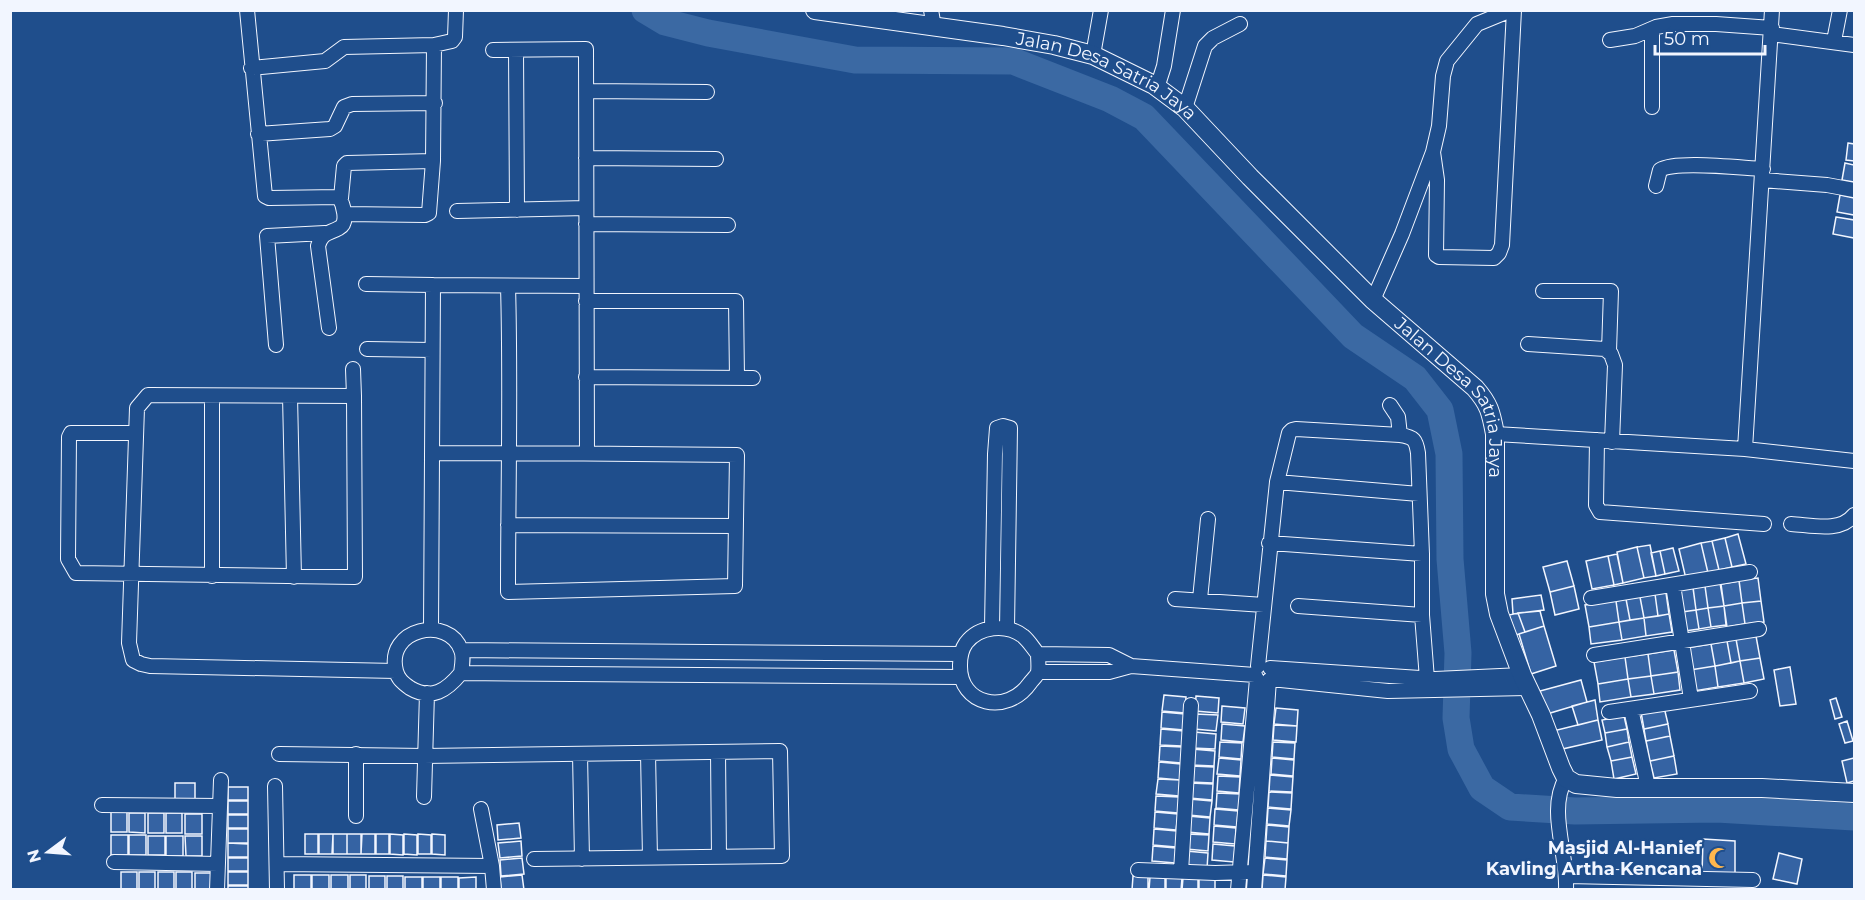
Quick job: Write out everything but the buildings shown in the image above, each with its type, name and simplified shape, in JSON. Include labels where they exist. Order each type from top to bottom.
[{"type":"street","points":[[247,10],[264,195],[267,198],[341,198]]},
{"type":"street","points":[[251,68],[325,61],[344,47],[435,45],[452,41],[455,37],[456,10]]},
{"type":"street","name":"Jalan Desa Satria Jaya","points":[[815,10],[932,19],[1034,41],[1093,55],[1157,88],[1185,108],[1250,177],[1373,300],[1475,388],[1491,410],[1495,434],[1495,594],[1499,614],[1562,786]]},
{"type":"street","points":[[1093,55],[1101,10]]},
{"type":"street","points":[[1157,88],[1164,66],[1173,10]]},
{"type":"street","points":[[1373,300],[1402,234],[1433,152],[1439,126],[1443,75],[1447,61],[1477,24],[1512,10],[1502,245],[1494,258],[1439,258],[1436,255],[1437,180],[1433,152]]},
{"type":"street","points":[[1745,449],[1773,10]]},
{"type":"street","points":[[1834,41],[1840,10]]},
{"type":"street","points":[[1185,108],[1205,46],[1213,38],[1240,24]]},
{"type":"street","points":[[1610,40],[1635,36],[1673,24],[1726,24],[1854,45]]},
{"type":"street","points":[[1652,29],[1652,108]]},
{"type":"street","points":[[345,214],[427,214],[431,210],[435,45]]},
{"type":"street","points":[[493,50],[586,49],[587,453]]},
{"type":"street","points":[[516,50],[517,210]]},
{"type":"street","points":[[586,91],[707,92]]},
{"type":"street","points":[[258,134],[330,129],[335,126],[344,107],[349,104],[435,103]]},
{"type":"street","points":[[586,158],[716,159]]},
{"type":"street","points":[[276,345],[267,236],[325,233],[340,228],[345,214],[341,198],[344,166],[347,163],[433,161]]},
{"type":"street","points":[[1656,186],[1660,170],[1667,167],[1712,166],[1854,190]]},
{"type":"street","points":[[457,211],[586,208]]},
{"type":"street","points":[[586,224],[728,225]]},
{"type":"street","points":[[325,233],[320,237],[318,246],[329,328]]},
{"type":"street","points":[[366,284],[586,286]]},
{"type":"street","points":[[431,628],[433,285]]},
{"type":"street","points":[[432,453],[510,453],[587,453],[737,455],[735,586],[508,591],[508,525],[510,453],[511,370],[508,286]]},
{"type":"street","points":[[1543,291],[1611,291],[1609,351]]},
{"type":"street","points":[[586,301],[736,301],[737,378]]},
{"type":"street","points":[[1528,344],[1609,351],[1615,365],[1612,442]]},
{"type":"street","points":[[367,349],[432,350]]},
{"type":"street","points":[[136,433],[71,433],[67,444],[68,559],[76,573],[355,577],[353,369]]},
{"type":"street","points":[[586,377],[753,378]]},
{"type":"street","points":[[354,396],[148,395],[137,408],[129,643],[133,660],[141,664],[396,671]]},
{"type":"street","points":[[212,396],[212,576]]},
{"type":"street","points":[[290,396],[294,577]]},
{"type":"street","points":[[1390,405],[1398,417],[1400,435]]},
{"type":"street","points":[[992,627],[995,454],[997,428],[1003,426],[1010,428],[1007,628]]},
{"type":"street","points":[[1254,890],[1264,605],[1269,543],[1277,482],[1292,430],[1400,435],[1412,437],[1417,443],[1422,615],[1431,685]]},
{"type":"street","points":[[1495,434],[1745,449],[1854,461]]},
{"type":"street","points":[[1597,440],[1596,505],[1603,513],[1764,524]]},
{"type":"street","points":[[1277,482],[1419,494]]},
{"type":"street","points":[[1791,524],[1839,526],[1854,515]]},
{"type":"street","points":[[1200,599],[1208,519]]},
{"type":"street","points":[[508,525],[736,526]]},
{"type":"street","points":[[1269,543],[1422,554]]},
{"type":"street","points":[[1591,598],[1750,572]]},
{"type":"street","points":[[1673,585],[1691,699]]},
{"type":"street","points":[[1175,599],[1264,605]]},
{"type":"street","points":[[1298,606],[1422,615]]},
{"type":"street","points":[[992,627],[1007,628],[1023,636],[1038,654],[1038,672],[1024,692],[1008,702],[991,704],[974,696],[960,677],[960,654],[975,634],[992,627]]},
{"type":"street","points":[[431,628],[453,638],[462,650],[461,673],[450,685],[438,693],[419,693],[401,682],[396,671],[397,648],[411,633],[431,628]]},
{"type":"street","points":[[1594,655],[1759,629]]},
{"type":"street","points":[[462,650],[960,654]]},
{"type":"street","points":[[1038,654],[1109,655],[1131,666]]},
{"type":"street","points":[[1038,672],[1108,672],[1131,666],[1431,685],[1525,682]]},
{"type":"street","points":[[461,673],[960,677]]},
{"type":"street","points":[[1238,890],[1263,675]]},
{"type":"street","points":[[1609,712],[1750,691]]},
{"type":"street","points":[[424,797],[427,693]]},
{"type":"street","points":[[1181,872],[1191,705]]},
{"type":"street","points":[[1631,709],[1648,787]]},
{"type":"street","points":[[279,754],[425,756],[780,751],[782,856],[534,859]]},
{"type":"street","points":[[717,752],[719,857]]},
{"type":"street","points":[[648,753],[650,858]]},
{"type":"street","points":[[356,754],[356,816]]},
{"type":"street","points":[[580,754],[582,859]]},
{"type":"street","points":[[217,890],[221,780]]},
{"type":"street","points":[[275,786],[278,890]]},
{"type":"street","points":[[1753,880],[1692,884],[1566,883],[1559,821],[1562,786],[1762,788],[1854,793]]},
{"type":"street","points":[[102,805],[220,806]]},
{"type":"street","points":[[481,809],[495,890]]},
{"type":"street","points":[[114,862],[218,864]]},
{"type":"street","points":[[277,864],[492,866]]},
{"type":"street","points":[[1138,870],[1255,872]]},
{"type":"waterway","points":[[645,10],[665,22],[708,33],[855,60],[1013,61],[1110,99],[1144,117],[1353,336],[1415,378],[1440,410],[1449,454],[1450,559],[1458,653],[1456,718],[1461,749],[1482,788],[1510,807],[1575,811],[1717,809],[1854,817]]},
{"type":"place","name":"Masjid Al-Hanief Kavling Artha Kencana","points":[[1719,858]]}]
